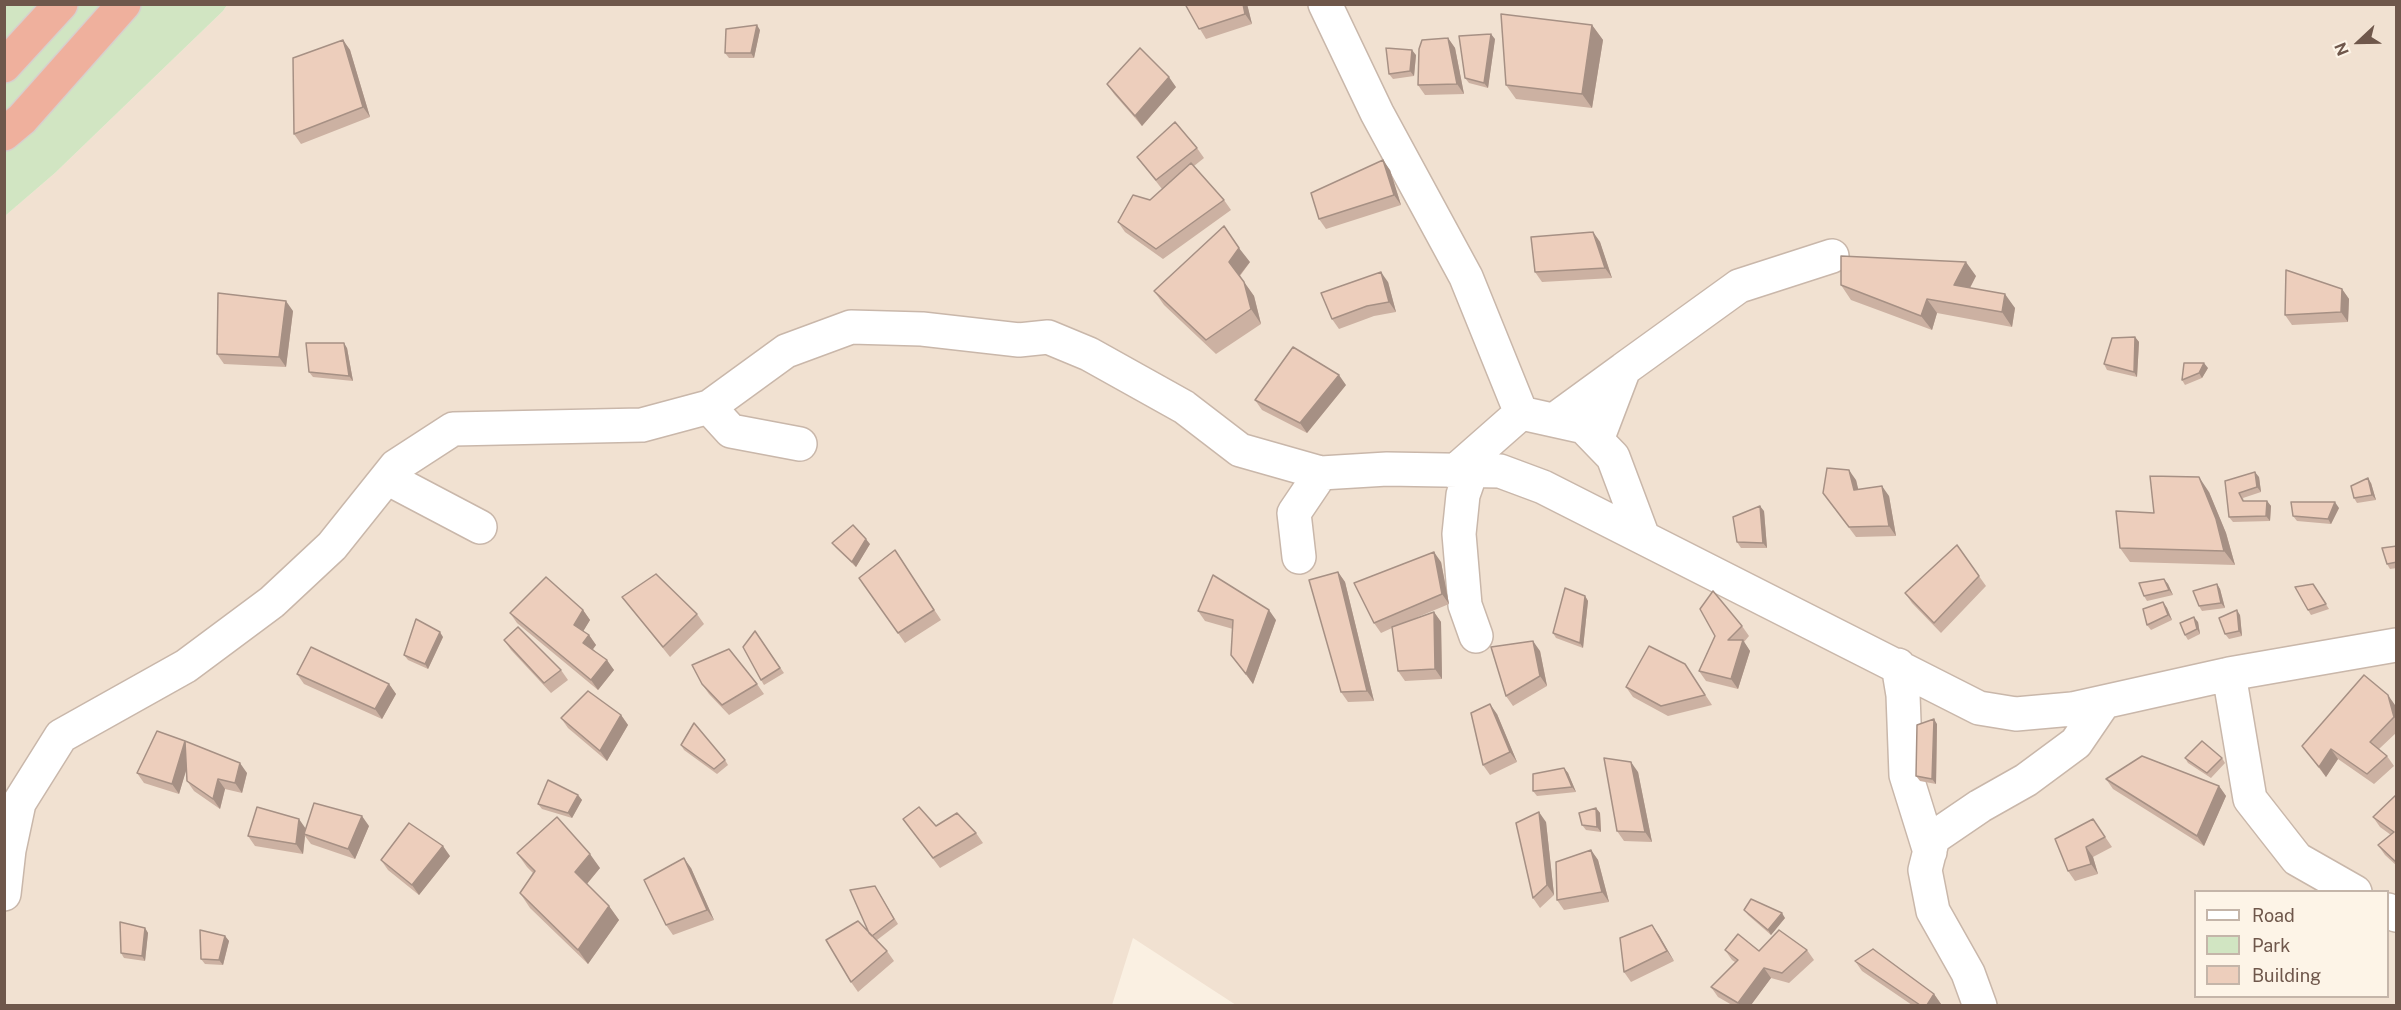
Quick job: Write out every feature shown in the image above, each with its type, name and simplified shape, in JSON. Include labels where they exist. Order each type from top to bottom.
[{"type":"highway","points":[[4,66],[61,4]]},
{"type":"highway","points":[[4,134],[22,120],[124,4]]},
{"type":"street","points":[[1325,4],[1377,113],[1466,277],[1521,413]]},
{"type":"street","points":[[1554,420],[1739,286],[1832,256]]},
{"type":"street","points":[[4,894],[9,850],[19,803],[61,736],[186,666],[264,608],[332,546],[396,466],[453,429],[642,425],[709,407],[786,351],[851,327],[922,329],[1019,340],[1048,337],[1089,354],[1184,407],[1240,450],[1321,473],[1387,469],[1500,471],[1542,487],[1898,665],[1979,708],[2016,714],[2072,709],[2229,674],[2397,645]]},
{"type":"street","points":[[1597,440],[1624,369]]},
{"type":"street","points":[[709,407],[731,431],[800,444]]},
{"type":"street","points":[[1521,413],[1584,427],[1597,440],[1613,457],[1643,537]]},
{"type":"street","points":[[1476,636],[1465,605],[1459,534],[1463,472],[1521,413]]},
{"type":"street","points":[[1299,557],[1294,513],[1321,473]]},
{"type":"street","points":[[387,478],[480,527]]},
{"type":"street","points":[[1898,665],[1903,695],[1906,775],[1930,852]]},
{"type":"street","points":[[2229,674],[2250,799],[2297,859],[2353,890]]},
{"type":"street","points":[[1980,1005],[1968,973],[1933,911],[1925,870],[1933,838],[1980,806],[2026,780],[2076,743],[2104,702]]},
{"type":"shaded area","points":[[227,5],[2396,5],[2396,1005],[1236,1005],[1133,938],[1112,1005],[5,1006],[5,216],[55,173]]},
{"type":"green space","points":[[5,5],[227,5],[55,173],[5,216]]},
{"type":"building","points":[[1185,4],[1243,4],[1245,14],[1199,29]]},
{"type":"building","points":[[1501,14],[1592,25],[1582,94],[1506,85]]},
{"type":"building","points":[[757,25],[751,53],[725,53],[726,29]]},
{"type":"building","points":[[1491,34],[1484,83],[1465,78],[1459,36]]},
{"type":"building","points":[[1448,38],[1457,84],[1418,85],[1419,49],[1422,40]]},
{"type":"building","points":[[343,40],[363,107],[294,134],[293,58]]},
{"type":"building","points":[[1140,48],[1169,77],[1135,116],[1107,84]]},
{"type":"building","points":[[1386,48],[1412,50],[1410,71],[1389,74]]},
{"type":"building","points":[[1175,122],[1197,148],[1156,180],[1137,157]]},
{"type":"building","points":[[1383,160],[1394,195],[1319,219],[1311,193]]},
{"type":"building","points":[[1191,163],[1224,200],[1156,249],[1118,222],[1133,195],[1150,200]]},
{"type":"building","points":[[1224,226],[1239,248],[1229,262],[1244,282],[1251,309],[1206,340],[1154,291]]},
{"type":"building","points":[[1593,232],[1605,268],[1535,272],[1531,237]]},
{"type":"building","points":[[1841,256],[1966,262],[1954,285],[2005,294],[2002,312],[1927,299],[1921,316],[1841,285]]},
{"type":"building","points":[[2286,270],[2342,289],[2341,312],[2285,315]]},
{"type":"building","points":[[1381,272],[1389,302],[1367,306],[1332,319],[1321,293]]},
{"type":"building","points":[[218,293],[286,301],[279,357],[217,354]]},
{"type":"building","points":[[2135,337],[2134,372],[2104,364],[2112,338]]},
{"type":"building","points":[[306,343],[344,343],[349,376],[309,372]]},
{"type":"building","points":[[1293,347],[1339,375],[1300,423],[1255,400]]},
{"type":"building","points":[[2184,363],[2204,363],[2199,373],[2182,380]]},
{"type":"building","points":[[1827,468],[1849,470],[1854,490],[1882,486],[1889,526],[1849,527],[1823,493]]},
{"type":"building","points":[[2255,472],[2257,487],[2239,493],[2243,501],[2267,501],[2266,516],[2229,517],[2225,481]]},
{"type":"building","points":[[2150,476],[2199,477],[2216,519],[2224,551],[2120,548],[2116,511],[2154,513]]},
{"type":"building","points":[[2368,478],[2372,495],[2354,498],[2351,486]]},
{"type":"building","points":[[2291,502],[2335,502],[2328,519],[2293,516]]},
{"type":"building","points":[[1760,506],[1763,543],[1737,542],[1733,517]]},
{"type":"building","points":[[853,525],[866,539],[852,562],[832,543]]},
{"type":"building","points":[[1957,545],[1979,576],[1934,623],[1905,593]]},
{"type":"building","points":[[2397,546],[2397,562],[2387,564],[2382,548]]},
{"type":"building","points":[[895,550],[934,610],[898,633],[859,578]]},
{"type":"building","points":[[1434,552],[1442,594],[1374,623],[1354,583]]},
{"type":"building","points":[[1338,572],[1367,691],[1341,692],[1309,580]]},
{"type":"building","points":[[656,574],[697,614],[663,647],[622,597]]},
{"type":"building","points":[[1213,575],[1269,610],[1246,674],[1231,655],[1233,620],[1198,611]]},
{"type":"building","points":[[546,577],[583,610],[574,625],[589,635],[583,643],[607,660],[591,680],[510,613]]},
{"type":"building","points":[[2164,579],[2169,590],[2144,596],[2139,583]]},
{"type":"building","points":[[2217,584],[2221,603],[2199,606],[2193,591]]},
{"type":"building","points":[[2313,584],[2326,604],[2308,610],[2295,587]]},
{"type":"building","points":[[1565,588],[1585,596],[1580,643],[1553,633]]},
{"type":"building","points":[[1713,591],[1742,626],[1728,640],[1743,640],[1731,679],[1699,671],[1715,636],[1700,609]]},
{"type":"building","points":[[2163,602],[2168,615],[2147,625],[2143,609]]},
{"type":"building","points":[[2237,610],[2239,631],[2225,634],[2219,618]]},
{"type":"building","points":[[1434,612],[1435,669],[1398,671],[1392,627]]},
{"type":"building","points":[[2194,617],[2197,629],[2185,635],[2180,623]]},
{"type":"building","points":[[416,619],[440,632],[425,664],[404,655]]},
{"type":"building","points":[[518,627],[561,670],[544,683],[504,640]]},
{"type":"building","points":[[755,631],[780,668],[761,680],[743,647]]},
{"type":"building","points":[[1533,641],[1540,676],[1506,696],[1491,647]]},
{"type":"building","points":[[1649,646],[1685,664],[1705,695],[1661,706],[1626,687]]},
{"type":"building","points":[[311,647],[389,684],[375,709],[297,674]]},
{"type":"building","points":[[729,649],[757,684],[722,705],[702,684],[692,665]]},
{"type":"building","points":[[2364,675],[2388,695],[2394,717],[2370,742],[2387,756],[2367,774],[2331,749],[2319,767],[2302,746]]},
{"type":"building","points":[[588,691],[621,715],[600,751],[561,718]]},
{"type":"building","points":[[1490,704],[1510,752],[1483,765],[1471,713]]},
{"type":"building","points":[[1934,719],[1932,779],[1916,776],[1917,725]]},
{"type":"building","points":[[694,723],[725,760],[714,769],[681,745]]},
{"type":"building","points":[[157,731],[185,741],[172,784],[137,773]]},
{"type":"building","points":[[185,741],[240,763],[235,783],[218,779],[213,799],[187,781]]},
{"type":"building","points":[[2202,741],[2222,758],[2207,773],[2185,758]]},
{"type":"building","points":[[2142,756],[2219,786],[2197,836],[2106,779]]},
{"type":"building","points":[[1604,758],[1631,762],[1645,832],[1617,831]]},
{"type":"building","points":[[1564,768],[1572,787],[1533,791],[1533,774]]},
{"type":"building","points":[[548,780],[578,795],[568,813],[538,804]]},
{"type":"building","points":[[2397,794],[2397,863],[2378,845],[2394,832],[2373,817]]},
{"type":"building","points":[[314,803],[362,816],[348,849],[304,834]]},
{"type":"building","points":[[257,807],[299,819],[296,844],[248,836]]},
{"type":"building","points":[[919,807],[936,826],[957,813],[976,833],[933,858],[903,819]]},
{"type":"building","points":[[1596,808],[1597,827],[1582,825],[1579,813]]},
{"type":"building","points":[[1539,812],[1547,885],[1533,898],[1516,823]]},
{"type":"building","points":[[557,817],[590,854],[575,872],[609,906],[578,950],[520,893],[535,871],[517,853]]},
{"type":"building","points":[[2093,819],[2105,837],[2086,847],[2091,864],[2068,871],[2055,839]]},
{"type":"building","points":[[409,823],[443,846],[412,885],[381,860]]},
{"type":"building","points":[[1591,850],[1602,892],[1557,900],[1556,862]]},
{"type":"building","points":[[684,858],[707,910],[666,925],[644,880]]},
{"type":"building","points":[[875,886],[894,919],[872,936],[850,890]]},
{"type":"building","points":[[1751,899],[1782,913],[1768,930],[1744,910]]},
{"type":"building","points":[[858,921],[887,951],[851,982],[826,940]]},
{"type":"building","points":[[120,922],[145,928],[142,956],[121,953]]},
{"type":"building","points":[[1652,925],[1667,951],[1624,972],[1620,938]]},
{"type":"building","points":[[200,930],[225,936],[219,960],[201,959]]},
{"type":"building","points":[[1779,930],[1807,950],[1782,973],[1764,968],[1738,1003],[1711,987],[1738,960],[1725,950],[1738,934],[1759,951]]},
{"type":"building","points":[[1873,949],[1934,994],[1927,1005],[1920,1005],[1855,961]]}]
